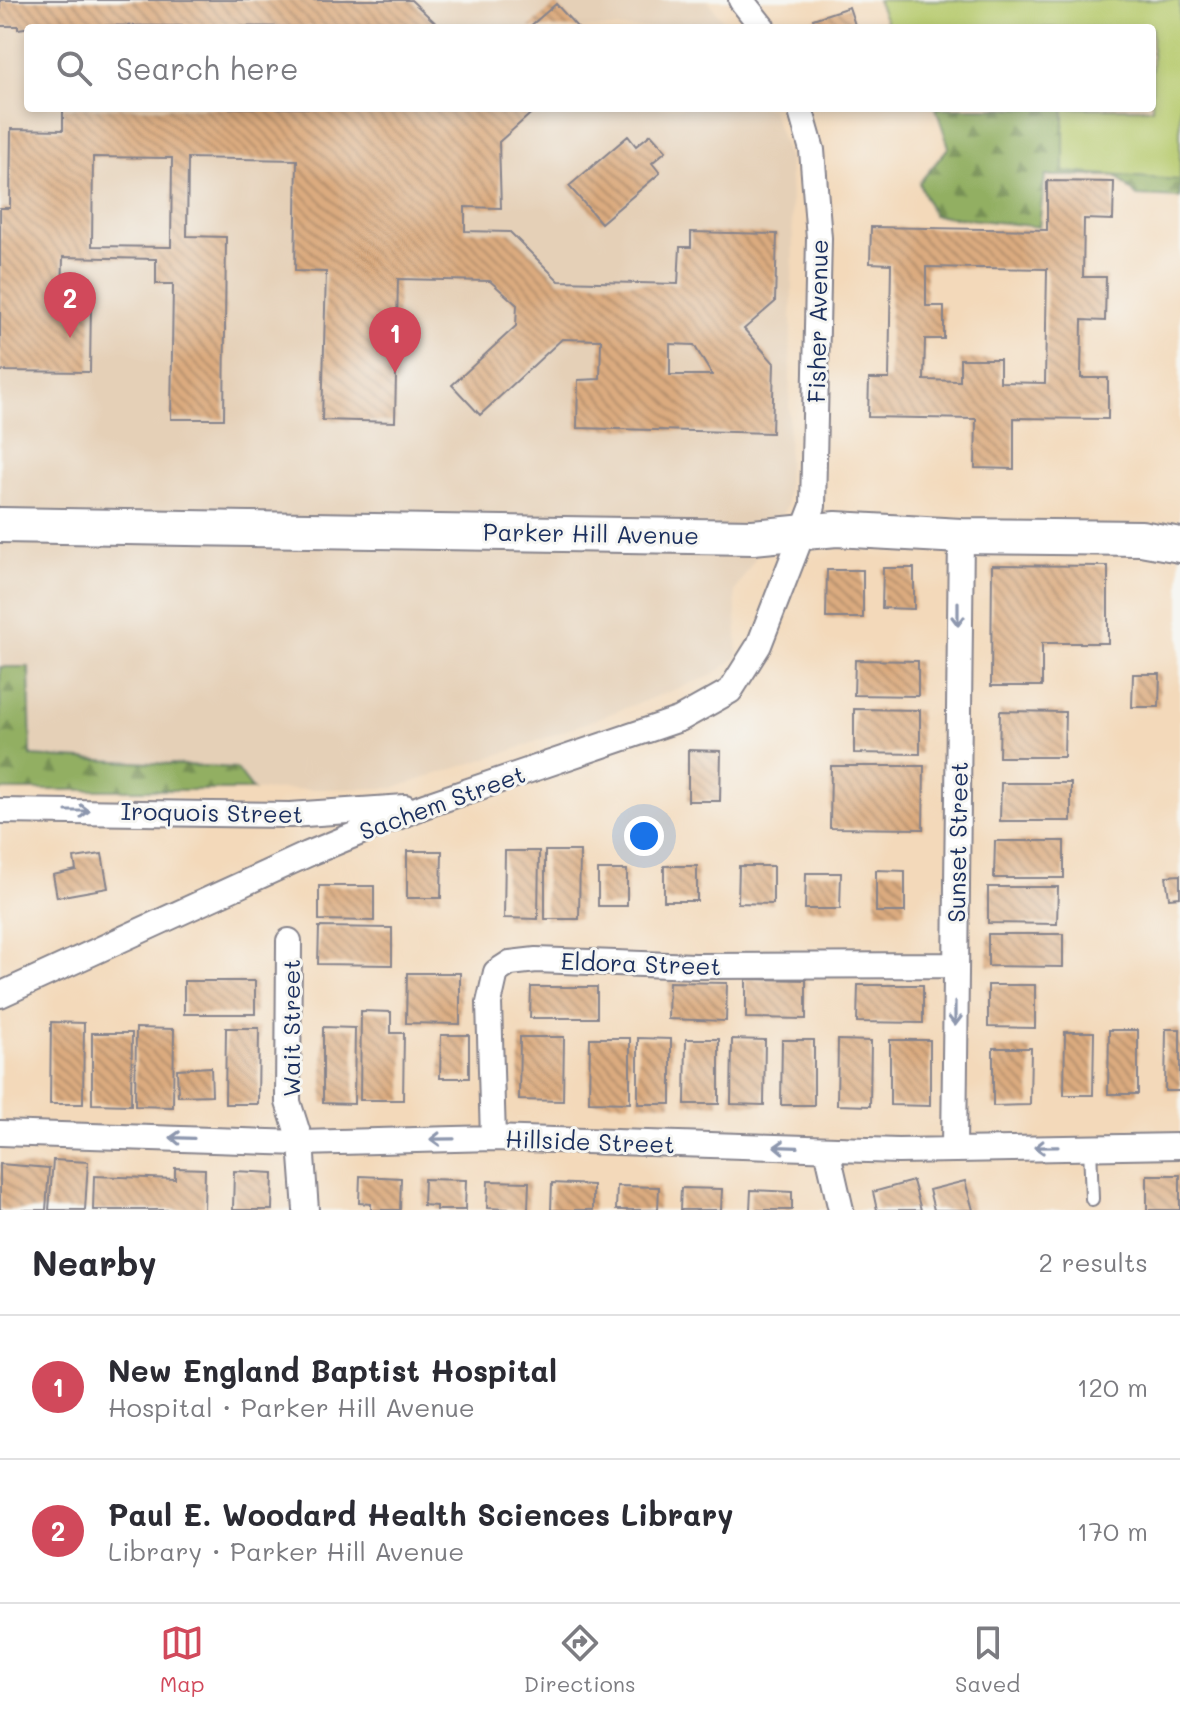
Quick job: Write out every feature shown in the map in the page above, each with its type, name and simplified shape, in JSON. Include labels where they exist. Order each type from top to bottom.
[{"type":"street","points":[[741,0],[760,24]]},
{"type":"street","name":"Fisher Avenue","points":[[800,534],[813,506],[819,238],[812,150],[801,112]]},
{"type":"street","name":"Parker Hill Avenue","points":[[0,525],[753,537],[836,529],[961,536],[1137,538],[1180,545]]},
{"type":"street","name":"Sachem Street","points":[[0,995],[308,854],[424,806],[680,719],[730,691],[759,645],[800,534]]},
{"type":"street","name":"Sunset Street","points":[[954,1148],[961,536]]},
{"type":"street","name":"Iroquois Street","points":[[0,811],[290,815],[424,806]]},
{"type":"street","name":"Wait Street","points":[[289,941],[288,1102],[301,1143],[306,1210]]},
{"type":"street","name":"Eldora Street","points":[[493,1138],[489,1003],[496,972],[510,963],[536,960],[695,966],[955,965]]},
{"type":"street","name":"Hillside Street","points":[[0,1133],[301,1143],[493,1138],[827,1149],[1180,1146]]},
{"type":"street","points":[[827,1149],[841,1210]]},
{"type":"lane","points":[[1090,1147],[1092,1199]]},
{"type":"shaded area","points":[[0,0],[707,0],[726,24],[24,24],[24,112],[772,112],[789,159],[793,241],[787,506],[735,591],[738,657],[711,676],[513,750],[394,788],[253,790],[236,768],[31,756],[29,668],[0,667]]},
{"type":"green space","points":[[877,0],[1180,0],[1180,180],[1064,172],[1064,112],[1156,112],[1156,24],[887,24]]},
{"type":"green space","points":[[1180,0],[1180,198],[1137,196],[1116,176],[1045,176],[1039,227],[933,215],[919,183],[949,147],[937,112],[1156,112],[1156,24]]},
{"type":"green space","points":[[0,667],[29,667],[31,756],[236,768],[253,790],[0,790]]},
{"type":"building","points":[[0,0],[411,0],[437,24],[24,24],[24,28],[18,29],[18,26],[0,26]]},
{"type":"building","points":[[556,4],[574,24],[533,24]]},
{"type":"building","points":[[849,7],[855,24],[815,24],[813,19]]},
{"type":"building","points":[[63,112],[533,112],[499,142],[501,208],[465,207],[465,231],[510,232],[559,281],[678,284],[680,247],[691,247],[691,232],[777,234],[775,302],[744,329],[774,363],[772,433],[577,428],[578,380],[600,379],[601,340],[562,339],[480,415],[452,385],[516,326],[517,305],[490,281],[398,279],[395,422],[322,420],[326,272],[295,271],[297,160],[188,158],[187,236],[226,237],[224,419],[171,419],[173,284],[156,284],[156,259],[63,257],[62,300],[91,301],[90,372],[0,371],[0,208],[10,208],[11,129],[63,130]],"holes":[[[93,157],[172,158],[171,247],[92,246]],[[670,344],[694,345],[712,375],[670,375]]]},
{"type":"building","points":[[651,134],[666,151],[652,163],[660,173],[601,223],[569,186],[628,136],[636,146]]},
{"type":"building","points":[[1047,181],[1114,182],[1113,220],[1084,219],[1083,277],[1106,277],[1105,321],[1082,320],[1081,378],[1108,378],[1108,419],[1014,418],[1014,469],[975,468],[976,419],[868,417],[869,379],[889,379],[891,264],[870,263],[871,227],[1047,230]],"holes":[[[926,267],[1047,269],[1045,383],[1000,382],[1000,359],[960,359],[960,381],[924,380],[925,339],[944,339],[944,306],[926,306]]]},
{"type":"building","points":[[992,565],[1108,566],[1108,643],[1042,643],[1042,686],[991,686]]},
{"type":"building","points":[[883,568],[914,568],[914,609],[882,608]]},
{"type":"building","points":[[827,570],[863,570],[863,618],[826,618]]},
{"type":"building","points":[[855,660],[918,661],[918,696],[854,695]]},
{"type":"building","points":[[1133,674],[1160,674],[1159,707],[1132,707]]},
{"type":"building","points":[[854,709],[920,710],[920,754],[854,753]]},
{"type":"building","points":[[1000,711],[1065,712],[1064,757],[999,757]]},
{"type":"building","points":[[688,750],[721,751],[720,801],[688,801]]},
{"type":"building","points":[[831,766],[924,766],[923,829],[830,828]]},
{"type":"building","points":[[1001,783],[1071,783],[1071,821],[1000,821]]},
{"type":"building","points":[[995,841],[1064,841],[1064,878],[994,878]]},
{"type":"building","points":[[407,851],[442,851],[441,898],[407,898]]},
{"type":"building","points":[[505,851],[539,851],[538,919],[504,918]]},
{"type":"building","points":[[545,851],[580,851],[579,919],[545,919]]},
{"type":"building","points":[[102,854],[108,888],[57,897],[53,875],[76,870],[74,858]]},
{"type":"building","points":[[664,866],[697,866],[697,901],[664,901]]},
{"type":"building","points":[[739,866],[773,866],[773,904],[738,903]]},
{"type":"building","points":[[598,870],[627,870],[627,906],[598,906]]},
{"type":"building","points":[[876,870],[905,871],[905,912],[876,912]]},
{"type":"building","points":[[806,873],[841,873],[840,909],[805,909]]},
{"type":"building","points":[[1180,875],[1180,897],[1169,898],[1166,876]]},
{"type":"building","points":[[319,886],[374,886],[374,921],[319,920]]},
{"type":"building","points":[[988,887],[1058,887],[1057,924],[988,923]]},
{"type":"building","points":[[319,927],[392,928],[392,965],[318,964]]},
{"type":"building","points":[[988,934],[1063,934],[1063,967],[988,966]]},
{"type":"building","points":[[407,973],[460,973],[460,1024],[406,1023]]},
{"type":"building","points":[[746,979],[806,980],[806,1019],[746,1018]]},
{"type":"building","points":[[184,981],[255,981],[255,1014],[184,1014]]},
{"type":"building","points":[[669,982],[727,983],[726,1021],[668,1019]]},
{"type":"building","points":[[858,985],[923,985],[923,1023],[857,1022]]},
{"type":"building","points":[[988,985],[1035,985],[1035,1028],[988,1027]]},
{"type":"building","points":[[531,987],[597,987],[597,1018],[530,1018]]},
{"type":"building","points":[[361,1011],[391,1012],[391,1033],[404,1033],[403,1100],[360,1100]]},
{"type":"building","points":[[51,1022],[84,1023],[83,1104],[50,1104]]},
{"type":"building","points":[[323,1027],[355,1028],[354,1104],[323,1103]]},
{"type":"building","points":[[136,1028],[174,1029],[173,1107],[135,1106]]},
{"type":"building","points":[[226,1028],[259,1028],[258,1104],[225,1104]]},
{"type":"building","points":[[1166,1029],[1180,1029],[1180,1091],[1165,1091]]},
{"type":"building","points":[[1109,1030],[1138,1030],[1138,1094],[1108,1094]]},
{"type":"building","points":[[1065,1032],[1094,1032],[1093,1095],[1064,1095]]},
{"type":"building","points":[[92,1033],[132,1033],[131,1105],[92,1104]]},
{"type":"building","points":[[441,1035],[469,1035],[469,1078],[440,1078]]},
{"type":"building","points":[[520,1037],[564,1037],[563,1101],[519,1100]]},
{"type":"building","points":[[590,1038],[630,1038],[630,1103],[589,1102]]},
{"type":"building","points":[[638,1038],[671,1039],[671,1104],[638,1104]]},
{"type":"building","points":[[686,1039],[719,1039],[719,1104],[685,1104]]},
{"type":"building","points":[[732,1039],[765,1040],[764,1105],[731,1104]]},
{"type":"building","points":[[782,1040],[814,1040],[814,1105],[781,1105]]},
{"type":"building","points":[[838,1040],[871,1041],[870,1106],[837,1105]]},
{"type":"building","points":[[890,1040],[930,1040],[930,1106],[890,1105]]},
{"type":"building","points":[[993,1048],[1031,1048],[1030,1105],[993,1106]]},
{"type":"building","points":[[211,1067],[212,1095],[178,1096],[177,1069]]},
{"type":"building","points":[[53,1160],[88,1162],[85,1210],[49,1210]]},
{"type":"building","points":[[0,1164],[49,1168],[46,1210],[0,1210]]},
{"type":"building","points":[[175,1168],[205,1169],[204,1210],[93,1210],[94,1176],[175,1179]]},
{"type":"building","points":[[234,1171],[273,1173],[272,1210],[233,1210]]},
{"type":"building","points":[[1147,1175],[1180,1175],[1180,1210],[1147,1210]]},
{"type":"building","points":[[360,1176],[401,1178],[400,1210],[371,1210],[371,1204],[359,1203]]},
{"type":"building","points":[[424,1179],[466,1180],[465,1210],[436,1210],[436,1206],[423,1205]]},
{"type":"building","points":[[488,1181],[529,1182],[528,1210],[487,1208]]},
{"type":"building","points":[[913,1181],[921,1210],[877,1210],[873,1192]]},
{"type":"building","points":[[965,1181],[973,1210],[934,1210],[929,1190]]},
{"type":"building","points":[[552,1183],[593,1185],[593,1210],[551,1210]]},
{"type":"building","points":[[617,1186],[659,1187],[658,1210],[616,1210]]},
{"type":"building","points":[[681,1188],[722,1189],[721,1210],[680,1210]]},
{"type":"building","points":[[751,1190],[792,1192],[792,1210],[750,1210]]},
{"type":"place","name":"Paul E. Woodard Health Sciences Library","points":[[70,338]]},
{"type":"place","name":"New England Baptist Hospital","points":[[395,373]]}]
